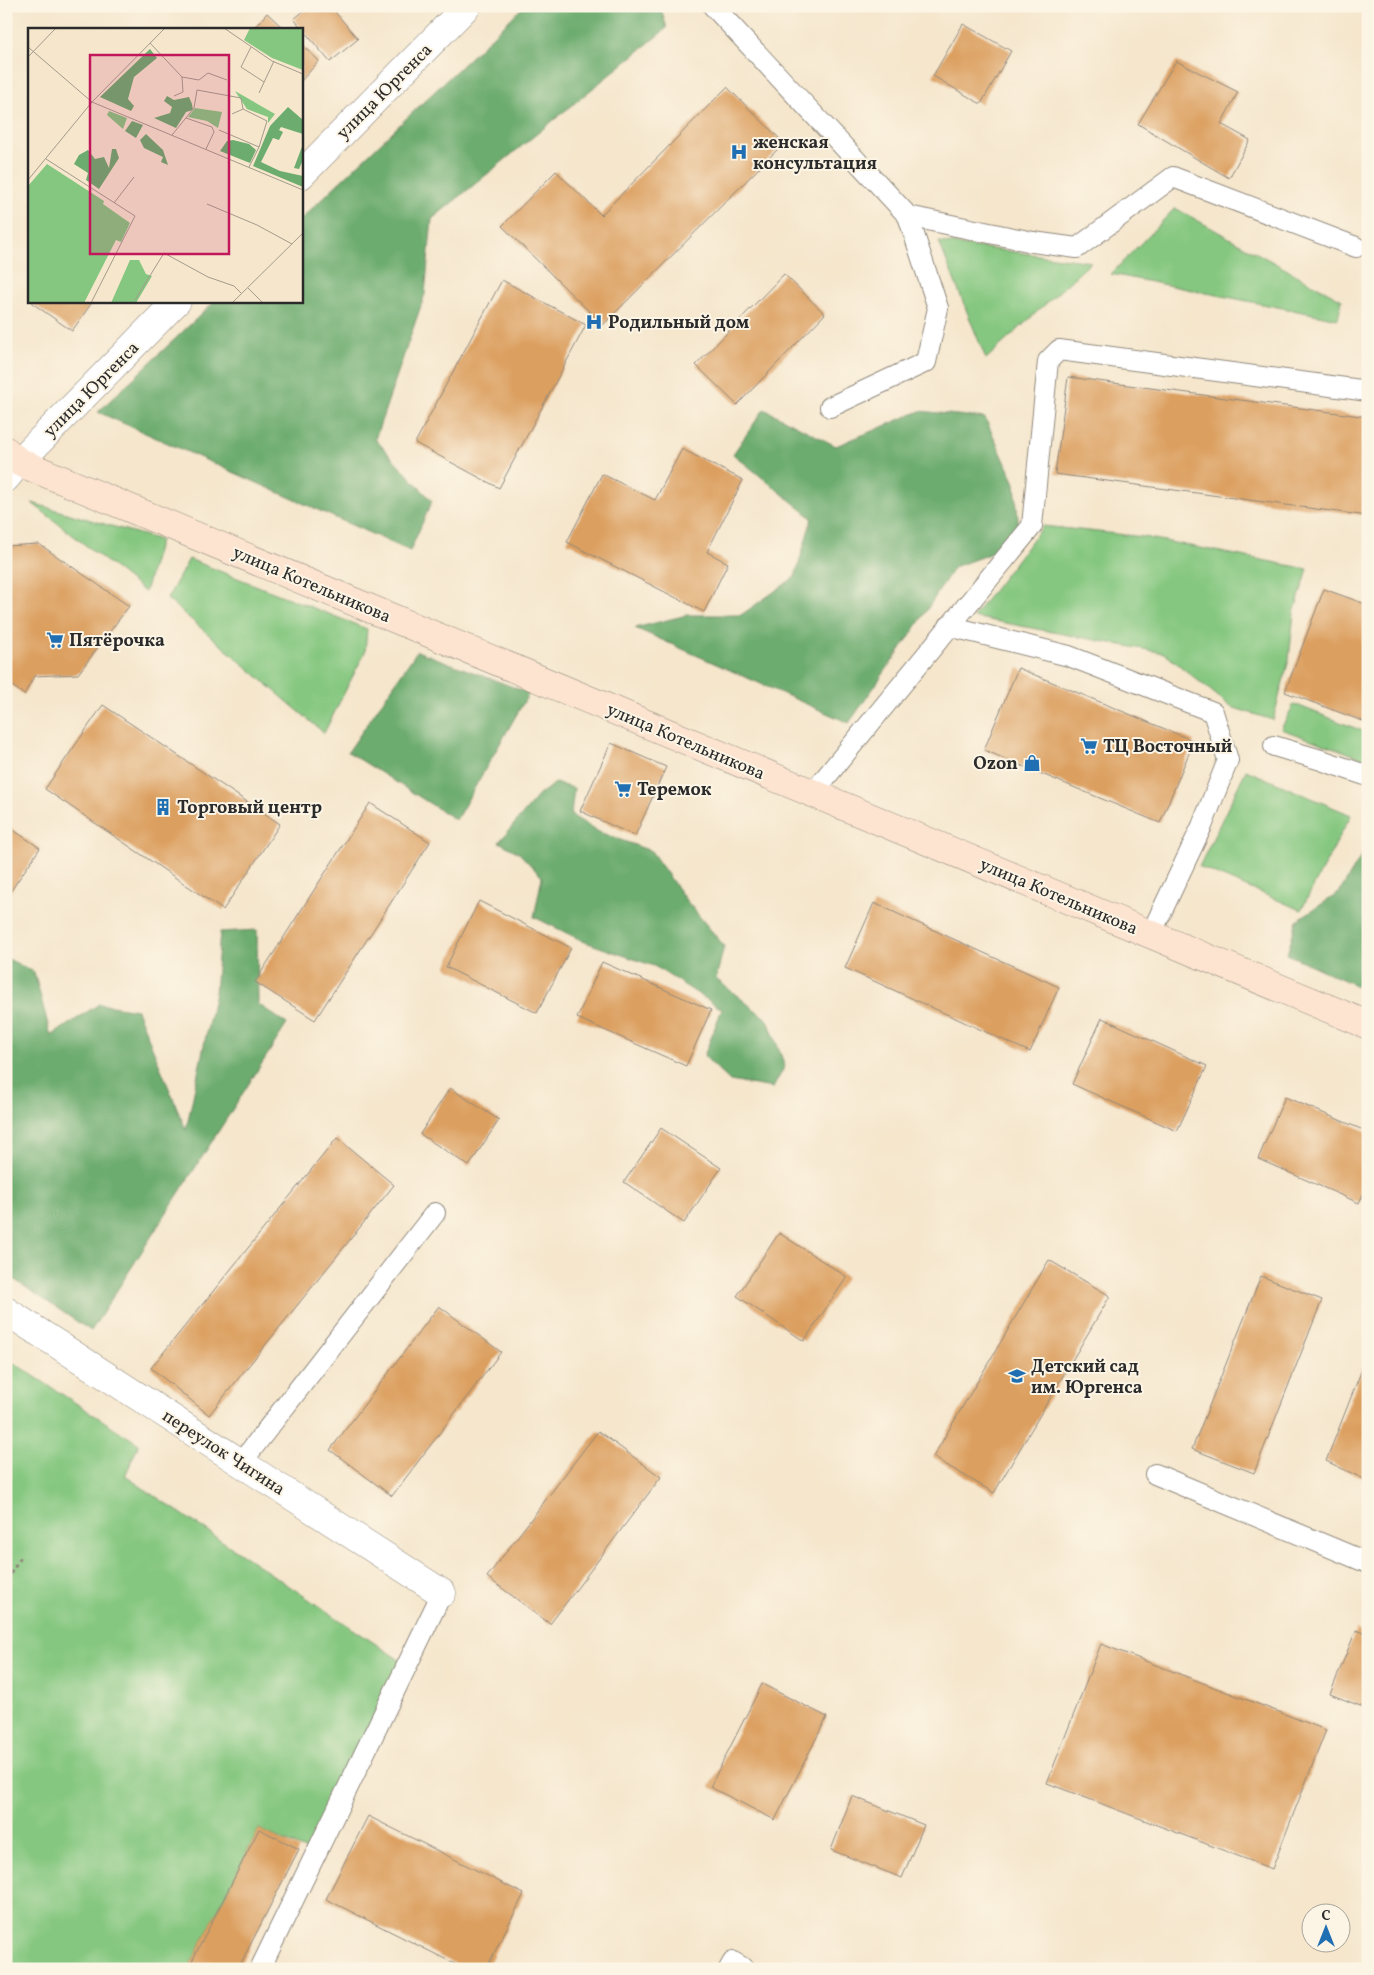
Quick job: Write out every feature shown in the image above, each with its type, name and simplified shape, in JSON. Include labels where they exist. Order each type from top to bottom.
[{"type":"street","name":"улица Юргенса","points":[[302,174],[467,6]]},
{"type":"street","name":"улица Юргенса","points":[[10,464],[176,302]]},
{"type":"street","name":"улица Котельникова","points":[[10,464],[1368,1025]]},
{"type":"street","name":"переулок Чигина","points":[[6,1311],[442,1593]]},
{"type":"lane","points":[[713,6],[908,216],[938,308],[926,362],[830,407]]},
{"type":"lane","points":[[908,216],[1032,242],[1077,248],[1173,177],[1356,247]]},
{"type":"lane","points":[[812,794],[1032,526],[1048,361],[1059,350],[1368,392]]},
{"type":"lane","points":[[949,626],[1069,656],[1213,712],[1228,760],[1202,826],[1151,934]]},
{"type":"lane","points":[[1274,746],[1368,776]]},
{"type":"lane","points":[[241,1463],[435,1212]]},
{"type":"lane","points":[[1155,1474],[1368,1563]]},
{"type":"lane","points":[[260,1969],[442,1593]]},
{"type":"lane","points":[[729,1969],[733,1962],[745,1969]]},
{"type":"path","points":[[6,1581],[24,1554]]},
{"type":"green space","points":[[524,6],[660,6],[667,28],[432,219],[425,294],[375,439],[432,501],[410,551],[98,412],[214,302],[302,302],[302,218]]},
{"type":"green space","points":[[1175,208],[1342,300],[1338,319],[1111,274]]},
{"type":"green space","points":[[939,242],[1091,262],[986,359]]},
{"type":"green space","points":[[764,409],[836,446],[920,411],[985,418],[1015,483],[1020,543],[954,567],[914,630],[849,723],[635,628],[687,615],[741,615],[795,577],[812,518],[733,454]]},
{"type":"green space","points":[[32,503],[160,540],[145,592]]},
{"type":"green space","points":[[1043,526],[1144,537],[1308,569],[1294,613],[1289,659],[1273,720],[1231,707],[1164,653],[973,617]]},
{"type":"green space","points":[[189,559],[367,629],[365,652],[324,733],[167,599]]},
{"type":"green space","points":[[417,651],[529,693],[456,820],[348,752]]},
{"type":"green space","points":[[1294,704],[1368,733],[1368,760],[1281,729]]},
{"type":"green space","points":[[1246,770],[1351,815],[1301,910],[1199,867]]},
{"type":"green space","points":[[555,783],[574,788],[571,815],[599,832],[651,851],[685,899],[724,946],[716,979],[768,1020],[785,1066],[773,1088],[730,1081],[704,1056],[722,1009],[654,966],[585,942],[534,917],[542,877],[519,853],[499,842],[539,795]]},
{"type":"green space","points":[[1368,853],[1368,991],[1287,954],[1297,920],[1339,893],[1362,855]]},
{"type":"green space","points":[[257,930],[258,1004],[287,1024],[91,1331],[6,1274],[6,958],[34,972],[51,1036],[99,1004],[137,1010],[186,1130],[215,993],[220,932]]},
{"type":"green space","points":[[6,1358],[139,1444],[125,1476],[401,1661],[309,1852],[259,1829],[188,1969],[6,1969]]},
{"type":"building","points":[[310,6],[330,6],[358,39],[330,62],[294,19]]},
{"type":"building","points":[[267,13],[283,28],[254,28]]},
{"type":"building","points":[[963,24],[1011,51],[981,104],[933,76]]},
{"type":"building","points":[[302,45],[319,61],[302,80]]},
{"type":"building","points":[[1176,61],[1238,92],[1221,124],[1250,140],[1229,178],[1138,124]]},
{"type":"building","points":[[727,87],[784,143],[603,325],[502,226],[556,171],[601,215]]},
{"type":"building","points":[[784,274],[825,314],[737,405],[696,365]]},
{"type":"building","points":[[502,280],[586,325],[499,488],[415,443]]},
{"type":"building","points":[[33,302],[92,302],[72,331]]},
{"type":"building","points":[[1068,377],[1368,417],[1368,516],[1055,474]]},
{"type":"building","points":[[682,449],[743,480],[707,552],[728,563],[704,612],[567,542],[602,474],[655,500]]},
{"type":"building","name":"Пятёрочка","points":[[39,544],[129,606],[78,674],[34,676],[24,695],[6,681],[6,546]]},
{"type":"building","points":[[1324,589],[1368,605],[1368,723],[1285,692]]},
{"type":"building","name":"ТЦ Восточный","points":[[1018,668],[1194,741],[1160,823],[984,750]]},
{"type":"building","name":"Торговый центр","points":[[103,705],[280,824],[223,910],[45,789]]},
{"type":"building","name":"Теремок","points":[[611,743],[666,767],[635,836],[580,811]]},
{"type":"building","points":[[370,803],[430,842],[315,1020],[255,982]]},
{"type":"building","points":[[6,825],[40,848],[6,898]]},
{"type":"building","points":[[479,901],[571,948],[537,1013],[446,967]]},
{"type":"building","points":[[874,903],[1059,987],[1030,1052],[845,968]]},
{"type":"building","points":[[602,962],[711,1010],[686,1066],[577,1018]]},
{"type":"building","points":[[1102,1018],[1207,1066],[1177,1131],[1072,1084]]},
{"type":"building","points":[[450,1088],[499,1120],[469,1166],[420,1134]]},
{"type":"building","points":[[1285,1097],[1368,1132],[1368,1184],[1359,1203],[1258,1159]]},
{"type":"building","points":[[661,1128],[721,1168],[684,1223],[624,1182]]},
{"type":"building","points":[[337,1138],[394,1185],[209,1415],[151,1368]]},
{"type":"building","points":[[779,1233],[847,1277],[804,1341],[737,1296]]},
{"type":"building","points":[[1049,1260],[1110,1296],[994,1493],[933,1457]]},
{"type":"building","points":[[1261,1276],[1322,1300],[1254,1473],[1192,1449]]},
{"type":"building","points":[[439,1306],[501,1352],[392,1496],[330,1450]]},
{"type":"building","points":[[1368,1354],[1368,1481],[1326,1461]]},
{"type":"building","points":[[598,1431],[661,1477],[550,1624],[487,1577]]},
{"type":"building","points":[[1356,1630],[1368,1634],[1368,1709],[1330,1694]]},
{"type":"building","points":[[1101,1644],[1326,1730],[1272,1869],[1047,1783]]},
{"type":"building","points":[[762,1684],[827,1717],[775,1820],[710,1787]]},
{"type":"building","points":[[852,1796],[924,1825],[902,1878],[831,1850]]},
{"type":"building","points":[[368,1816],[524,1894],[486,1969],[465,1969],[326,1899]]},
{"type":"building","points":[[259,1829],[299,1849],[238,1969],[188,1969]]},
{"type":"place","name":"женская консультация","points":[[739,152]]},
{"type":"place","name":"Родильный дом","points":[[594,322]]},
{"type":"place","name":"Пятёрочка","points":[[55,640]]},
{"type":"place","name":"ТЦ Восточный","points":[[1089,746]]},
{"type":"place","name":"Ozon","points":[[1032,763]]},
{"type":"place","name":"Теремок","points":[[623,789]]},
{"type":"place","name":"Торговый центр","points":[[163,807]]},
{"type":"place","name":"Детский сад им. Юргенса","points":[[1017,1376]]}]
